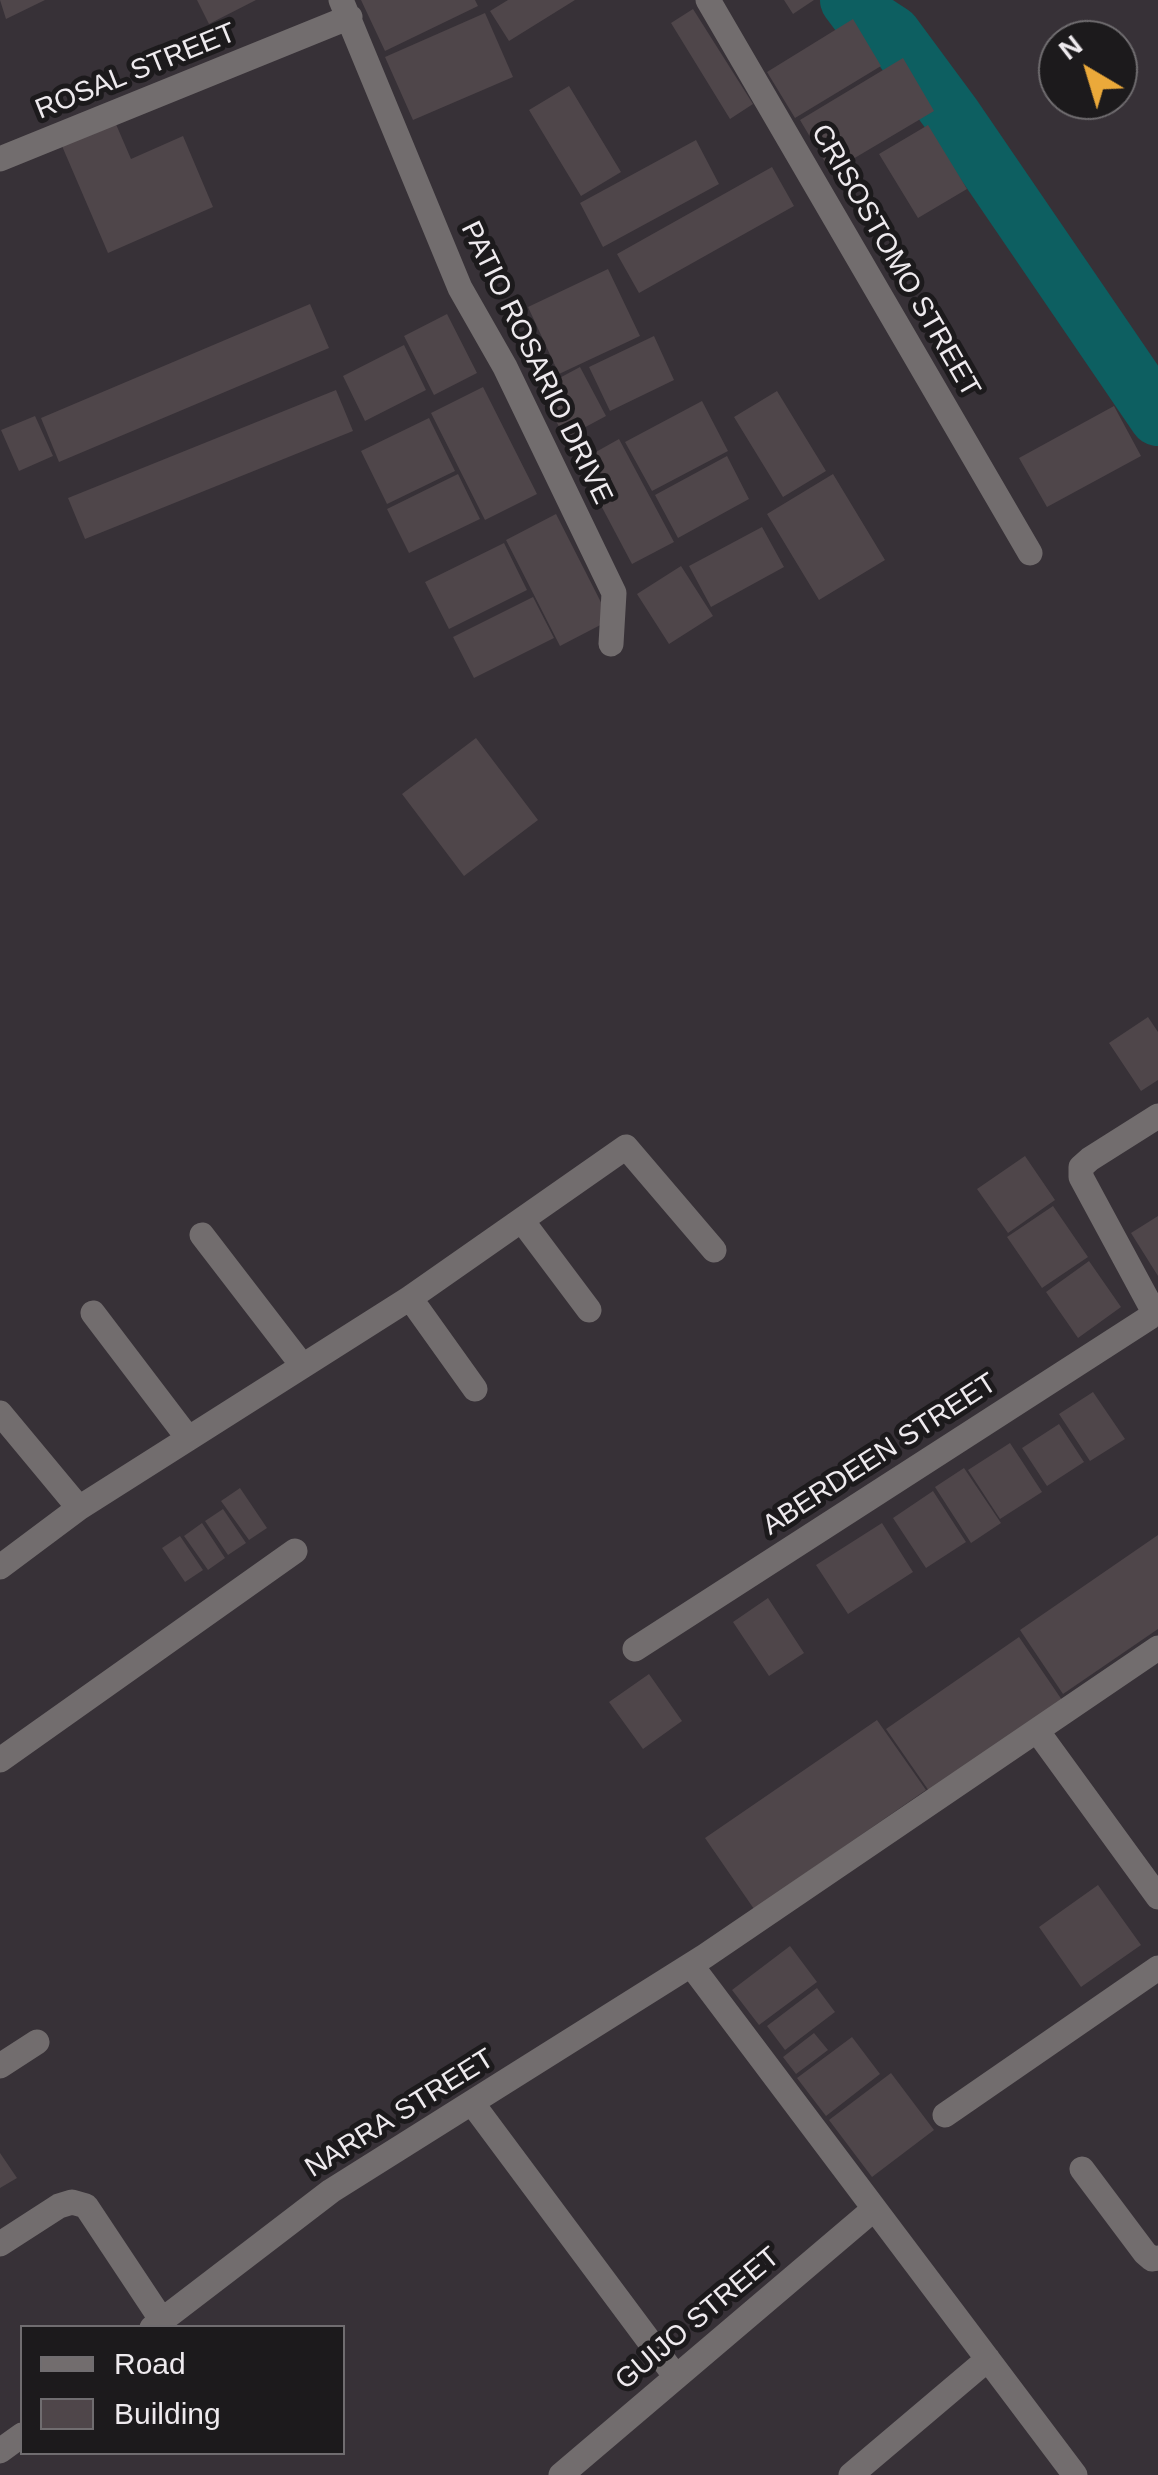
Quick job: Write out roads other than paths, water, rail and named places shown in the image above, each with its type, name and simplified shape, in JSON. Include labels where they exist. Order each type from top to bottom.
[{"type":"street","name":"CRISOSTOMO STREET","points":[[708,0],[1030,553]]},
{"type":"street","name":"ROSAL STREET","points":[[3,150],[346,9]]},
{"type":"street","name":"PATIO ROSARIO DRIVE","points":[[346,9],[460,288],[506,367],[614,593],[611,644]]},
{"type":"street","points":[[1156,1313],[1081,1177],[1081,1167],[1158,1116]]},
{"type":"street","points":[[0,1567],[79,1508],[410,1298],[626,1147],[714,1250]]},
{"type":"street","points":[[523,1222],[589,1310]]},
{"type":"street","points":[[202,1236],[302,1366]]},
{"type":"street","points":[[410,1298],[475,1389]]},
{"type":"street","points":[[93,1312],[188,1438]]},
{"type":"street","name":"ABERDEEN STREET","points":[[635,1649],[1156,1313]]},
{"type":"street","points":[[0,1413],[79,1508]]},
{"type":"street","points":[[0,1760],[295,1551]]},
{"type":"street","name":"NARRA STREET","points":[[157,2323],[331,2191],[691,1965],[1158,1648]]},
{"type":"street","points":[[1038,1732],[1158,1898]]},
{"type":"street","points":[[691,1965],[1075,2475]]},
{"type":"street","points":[[944,2115],[1158,1968]]},
{"type":"street","points":[[0,2066],[36,2042]]},
{"type":"street","points":[[472,2104],[676,2377]]},
{"type":"street","points":[[1082,2169],[1145,2253],[1152,2259],[1158,2258]]},
{"type":"street","points":[[0,2244],[59,2206],[72,2202],[86,2206],[157,2323]]},
{"type":"street","name":"GUIJO STREET","points":[[561,2475],[874,2210]]},
{"type":"street","points":[[851,2475],[988,2359]]},
{"type":"waterway","points":[[849,0],[858,12],[892,34],[954,118],[1158,417]]}]
